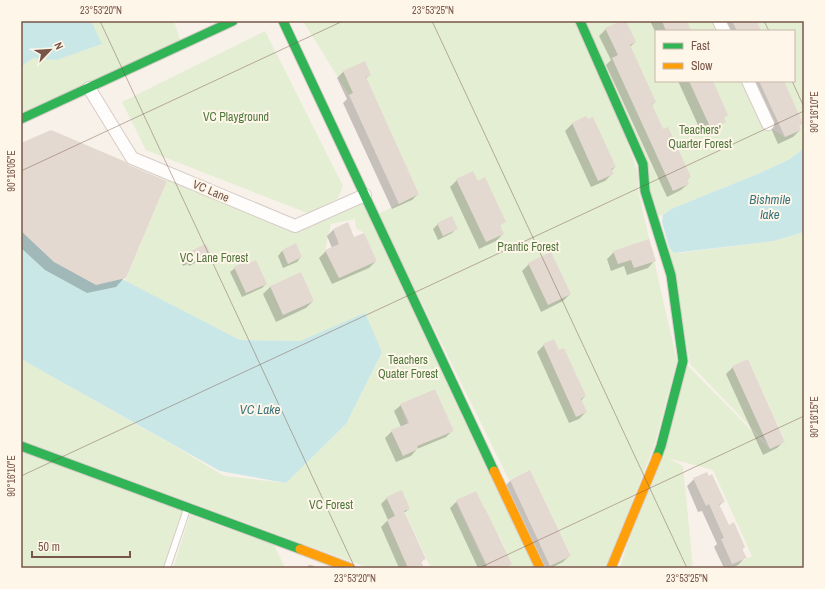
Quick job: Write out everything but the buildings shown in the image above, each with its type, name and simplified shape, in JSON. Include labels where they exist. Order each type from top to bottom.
[{"type":"street","points":[[21,119],[232,21]]},
{"type":"street","points":[[283,21],[540,568]]},
{"type":"street","points":[[580,21],[643,164],[645,191],[671,275],[683,361],[661,446],[611,568]]},
{"type":"street","points":[[719,21],[724,30]]},
{"type":"street","points":[[748,82],[768,124]]},
{"type":"street","name":"VC Lane","points":[[90,88],[132,158],[295,226],[365,195]]},
{"type":"street","points":[[21,446],[350,568]]},
{"type":"lane","points":[[167,568],[187,508]]},
{"type":"green space","points":[[21,21],[174,21],[180,40],[21,119]]},
{"type":"green space","name":"Prantic Forest","points":[[303,21],[580,21],[638,151],[638,190],[677,361],[654,446],[606,568],[545,568],[571,555],[530,470],[509,480],[378,214],[419,194],[370,86],[349,95]]},
{"type":"green space","name":"Teachers' Quarter Forest","points":[[585,21],[717,21],[722,30],[655,30],[655,82],[745,82],[765,125],[785,137],[800,130],[799,126],[803,123],[784,82],[795,82],[795,30],[761,30],[757,21],[804,21],[804,148],[790,159],[760,173],[671,209],[663,215],[653,216]]},
{"type":"green space","name":"VC Playground","points":[[265,31],[343,186],[338,198],[310,214],[146,150],[122,102]]},
{"type":"green space","points":[[170,174],[295,226],[360,197],[535,568],[510,568],[509,565],[512,564],[503,549],[505,548],[500,537],[492,541],[495,529],[485,508],[479,510],[480,501],[475,491],[455,501],[487,568],[431,568],[404,510],[387,520],[408,568],[369,568],[21,440],[21,359],[173,445],[224,476],[286,483],[346,424],[382,352],[365,314],[300,341],[240,340],[125,281]],"holes":[[[355,219],[356,228],[364,233],[377,261],[339,278],[325,250],[331,224]],[[296,244],[302,257],[288,264],[282,250]],[[301,272],[314,301],[283,315],[270,286]],[[435,389],[454,431],[418,446],[418,449],[403,456],[391,431],[407,424],[401,404]]]},
{"type":"green space","points":[[804,232],[804,568],[718,568],[733,566],[752,556],[713,470],[668,458],[683,466],[693,568],[620,568],[686,364],[770,449],[785,441],[748,359],[732,366],[767,444],[690,364],[669,247],[674,253],[680,253],[774,241]]},
{"type":"green space","points":[[21,446],[187,508],[167,568],[21,568]]},
{"type":"green space","points":[[190,515],[274,545],[285,568],[173,568]]},
{"type":"water","points":[[21,21],[91,21],[102,44],[56,60],[33,58],[21,67]]},
{"type":"water","name":"Bishmile lake","points":[[804,148],[804,232],[774,241],[674,253],[669,247],[662,222],[663,215],[671,209],[760,173],[790,159]]},
{"type":"water","name":"VC Lake","points":[[21,227],[240,340],[300,341],[365,313],[382,352],[346,424],[286,483],[220,471],[21,359]]},
{"type":"traffic: fast","points":[[21,119],[233,21]]},
{"type":"traffic: fast","points":[[283,21],[494,471]]},
{"type":"traffic: fast","points":[[580,21],[643,164],[645,191],[671,275],[683,361],[657,457]]},
{"type":"traffic: fast","points":[[21,446],[300,549]]},
{"type":"traffic: slow","points":[[611,568],[657,457]]},
{"type":"traffic: slow","points":[[494,471],[540,568]]},
{"type":"traffic: slow","points":[[300,549],[350,568]]},
{"type":"park label","name":"VC Lane Forest","points":[[214,258]]},
{"type":"park label","name":"Teachers Quater Forest","points":[[408,367]]},
{"type":"park label","name":"VC Forest","points":[[331,505]]}]
